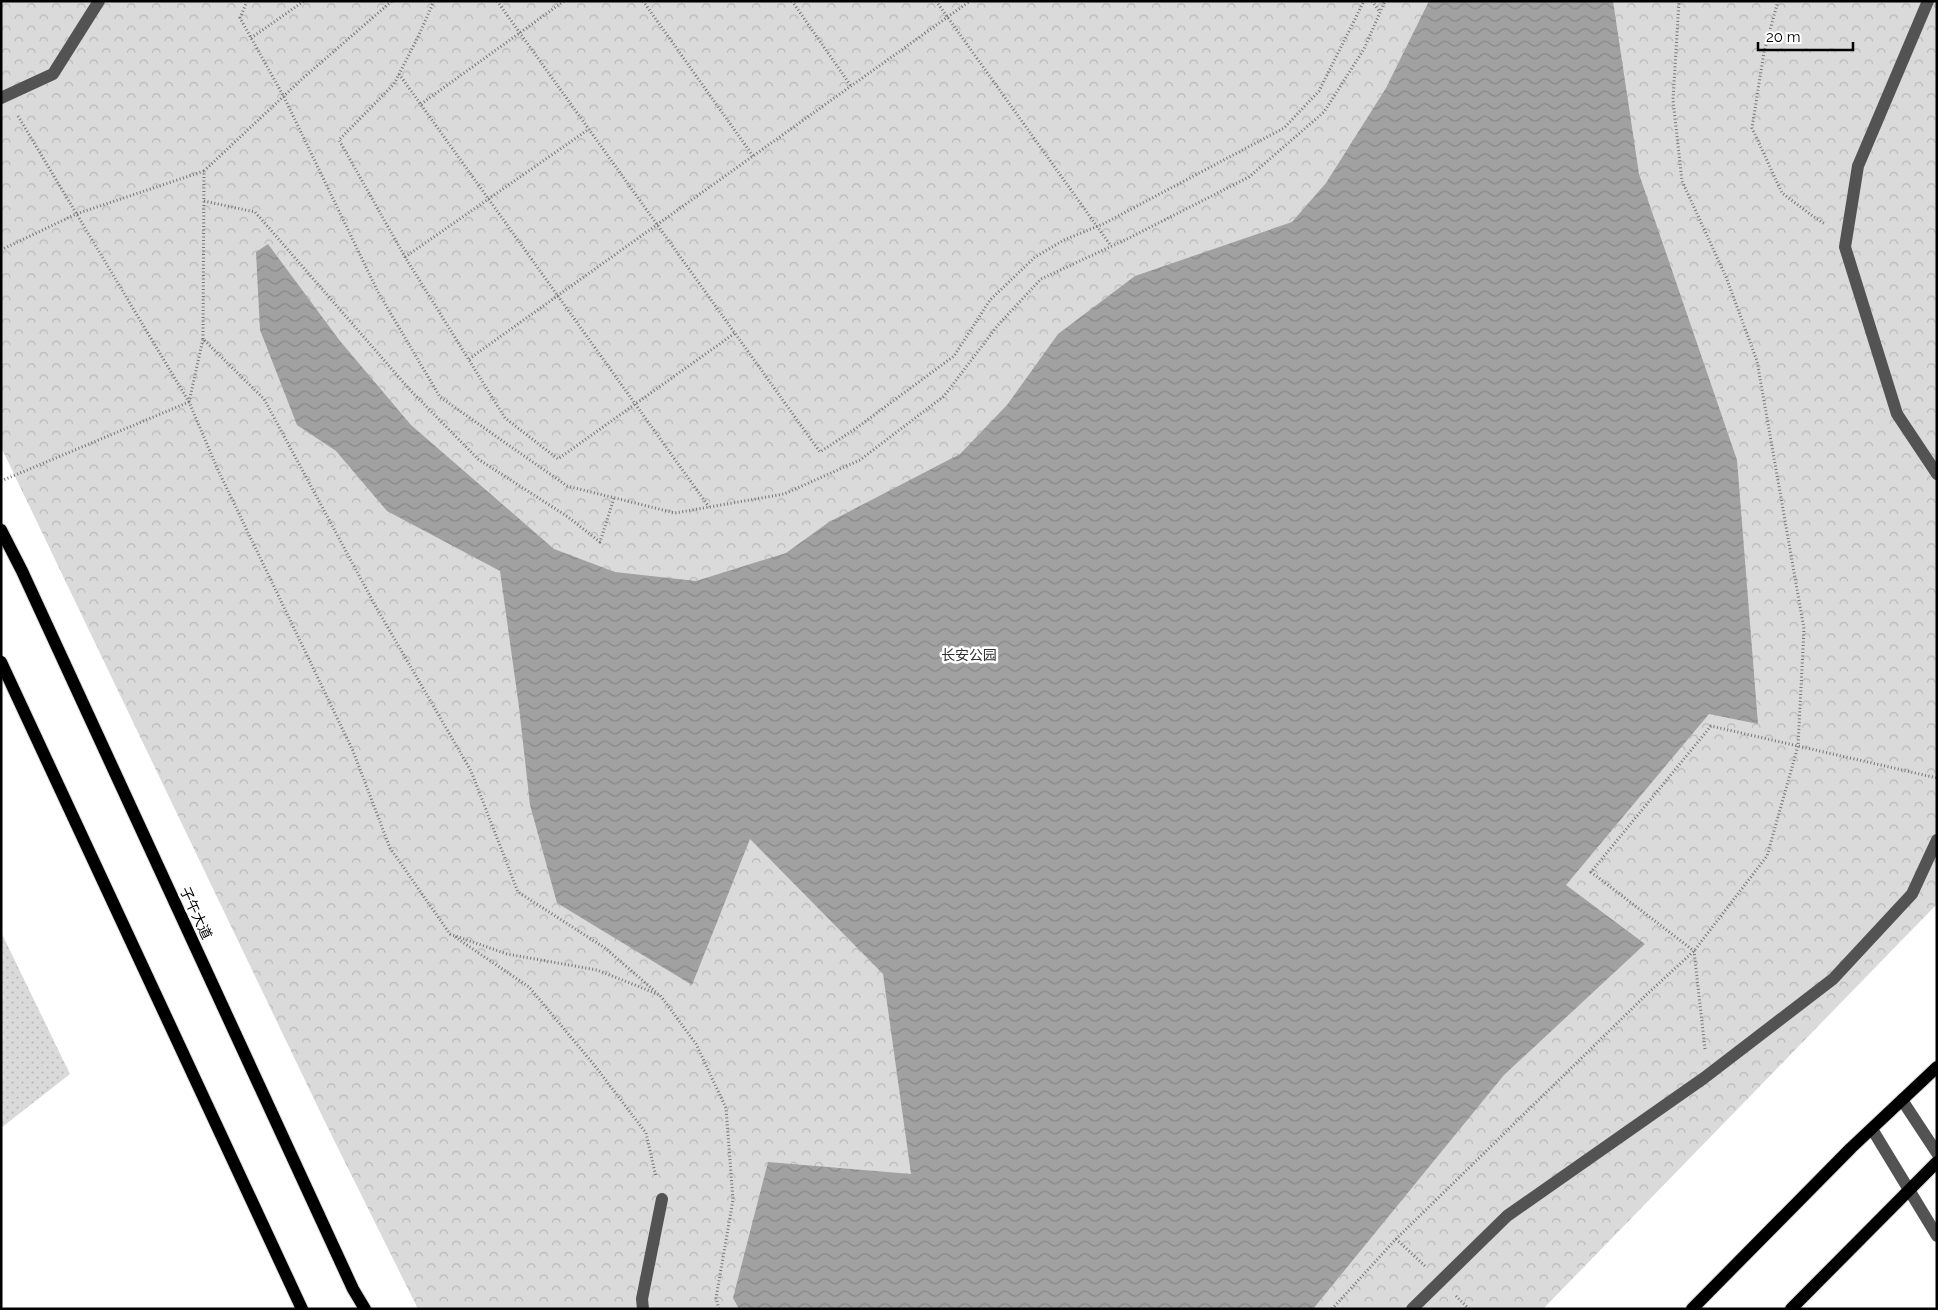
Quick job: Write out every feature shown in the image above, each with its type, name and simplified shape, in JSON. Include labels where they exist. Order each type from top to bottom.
[{"type":"main road","name":"子午大道","points":[[1,530],[353,1289],[365,1309]]},
{"type":"main road","points":[[1,662],[302,1309]]},
{"type":"main road","points":[[1692,1309],[1872,1129],[1937,1067]]},
{"type":"main road","points":[[1791,1309],[1937,1162]]},
{"type":"street","points":[[4,97],[53,74],[99,1]]},
{"type":"street","points":[[1928,1],[1858,166],[1845,248],[1897,414],[1937,474]]},
{"type":"street","points":[[1412,1309],[1507,1216],[1708,1074],[1833,979],[1912,894],[1937,840]]},
{"type":"street","points":[[1902,1100],[1937,1153]]},
{"type":"street","points":[[1872,1129],[1937,1236]]},
{"type":"street","points":[[643,1309],[642,1299],[662,1199]]},
{"type":"path","points":[[247,1],[240,18],[284,96],[378,292],[440,396],[567,486],[675,513],[784,494],[860,460],[944,396],[998,325],[1041,278],[1111,246],[1249,177],[1324,112],[1364,49],[1385,1]]},
{"type":"path","points":[[251,38],[304,1]]},
{"type":"path","points":[[1,250],[76,214],[204,171],[284,96],[392,1]]},
{"type":"path","points":[[434,1],[394,84],[339,140],[405,257],[505,418],[558,459],[735,334]]},
{"type":"path","points":[[497,1],[820,452],[855,429],[954,356],[990,300],[1035,257],[1064,240],[1098,226],[1284,128],[1319,91],[1364,1]]},
{"type":"path","points":[[421,104],[564,1]]},
{"type":"path","points":[[643,1],[753,156]]},
{"type":"path","points":[[792,1],[851,86]]},
{"type":"path","points":[[936,1],[1111,246]]},
{"type":"path","points":[[469,359],[970,1]]},
{"type":"path","points":[[1372,1],[1380,13]]},
{"type":"path","points":[[1332,1309],[1396,1239],[1694,950],[1768,856],[1798,746],[1804,629],[1775,454],[1757,361],[1726,278],[1682,180],[1673,100],[1680,1]]},
{"type":"path","points":[[1779,1],[1764,52],[1752,128],[1782,193],[1814,217],[1847,236]]},
{"type":"path","points":[[399,74],[709,508]]},
{"type":"path","points":[[4,97],[189,402],[218,470],[353,751],[390,848],[450,934],[529,987],[595,1066],[646,1133],[662,1199]]},
{"type":"path","points":[[405,257],[589,129]]},
{"type":"path","points":[[189,402],[203,339],[204,171]]},
{"type":"path","points":[[204,201],[255,212],[410,390],[478,459],[568,517],[600,542],[614,498]]},
{"type":"path","points":[[203,339],[264,399],[376,607],[471,771],[518,892],[605,948],[660,995],[696,1044],[726,1108],[733,1200],[716,1298],[719,1309]]},
{"type":"path","points":[[1,481],[189,402]]},
{"type":"path","points":[[1708,1074],[1694,950],[1591,872],[1712,726],[1937,778]]},
{"type":"path","points":[[450,934],[507,954],[597,970],[660,995]]},
{"type":"green space","name":"长安公园","points":[[1,1],[1937,1],[1937,904],[1543,1309],[418,1309],[326,1124],[1,447]]},
{"type":"green space","points":[[1,932],[70,1074],[1,1128]]},
{"type":"water","points":[[1429,1],[1613,1],[1639,174],[1737,460],[1758,724],[1709,714],[1566,885],[1645,944],[1504,1075],[1313,1309],[739,1309],[733,1298],[768,1162],[911,1174],[883,974],[750,839],[692,985],[557,903],[530,805],[519,707],[500,571],[387,511],[336,451],[297,425],[260,330],[256,252],[268,244],[340,341],[411,425],[554,549],[615,572],[696,581],[786,553],[829,522],[960,454],[1007,405],[1058,334],[1135,276],[1292,222],[1326,183],[1386,88]]}]
